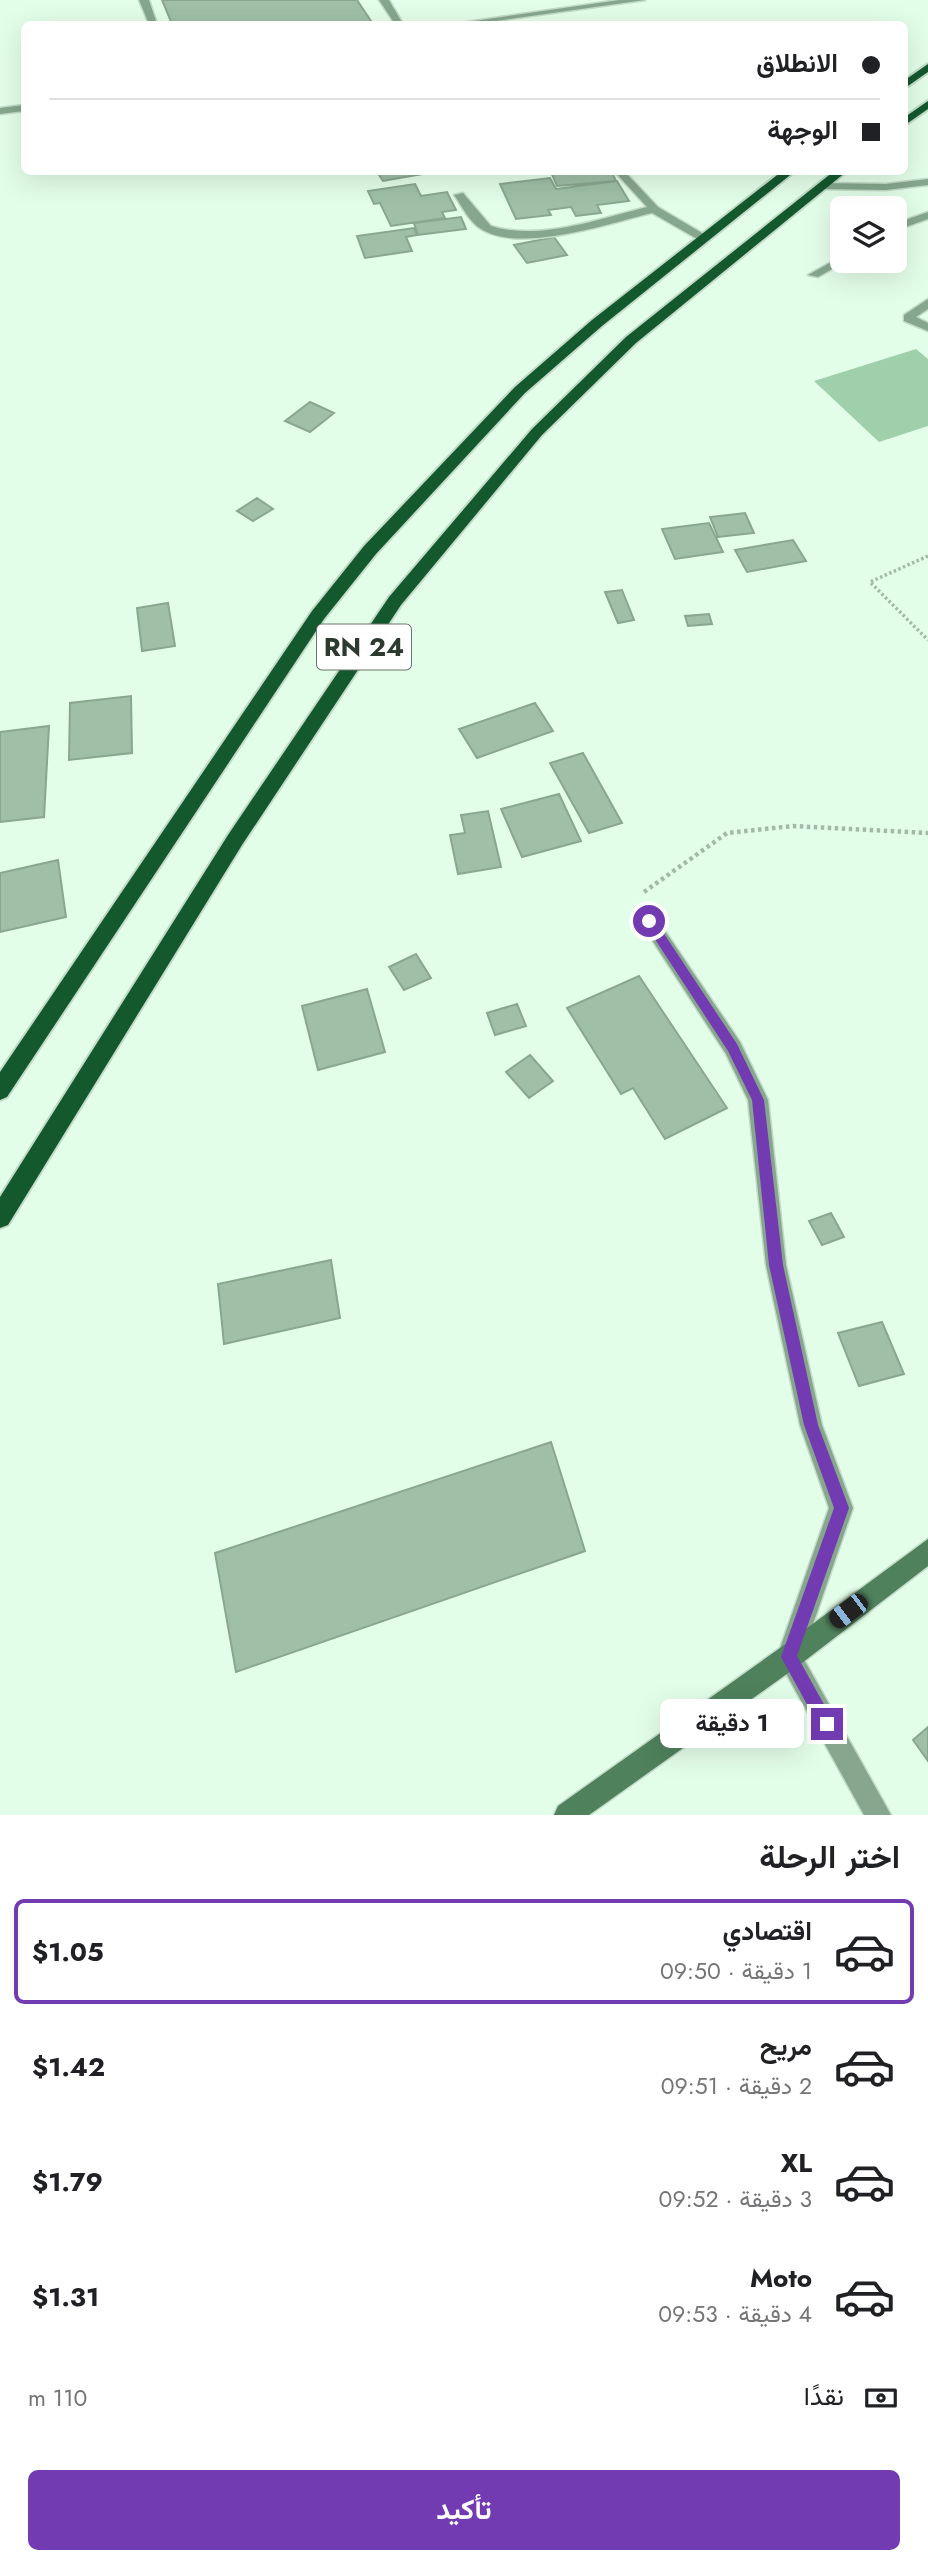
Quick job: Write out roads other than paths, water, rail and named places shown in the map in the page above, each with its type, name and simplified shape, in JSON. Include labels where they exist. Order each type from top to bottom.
[{"type":"highway","points":[[908,83],[928,67]]},
{"type":"highway","points":[[908,120],[928,104]]},
{"type":"highway","name":"RN 24","points":[[0,1090],[318,615],[370,550],[520,390],[703,238],[784,175]]},
{"type":"highway","name":"RN 24","points":[[0,1217],[235,840],[395,601],[537,432],[631,340],[836,175]]},
{"type":"main road","points":[[567,1815],[789,1657],[928,1551]]},
{"type":"street","points":[[144,0],[152,21]]},
{"type":"street","points":[[384,0],[397,21]]},
{"type":"street","points":[[481,21],[640,0]]},
{"type":"street","points":[[0,111],[21,108]]},
{"type":"street","points":[[623,175],[654,209],[703,238]]},
{"type":"street","points":[[822,186],[886,187],[928,183]]},
{"type":"street","points":[[459,195],[485,228],[508,233],[553,232],[654,209]]},
{"type":"street","points":[[907,223],[928,215]]},
{"type":"street","points":[[814,275],[830,266]]},
{"type":"street","points":[[928,303],[908,318],[928,327]]},
{"type":"street","points":[[649,921],[733,1048],[758,1100],[776,1265],[811,1425],[841,1508],[789,1657],[878,1815]]}]
